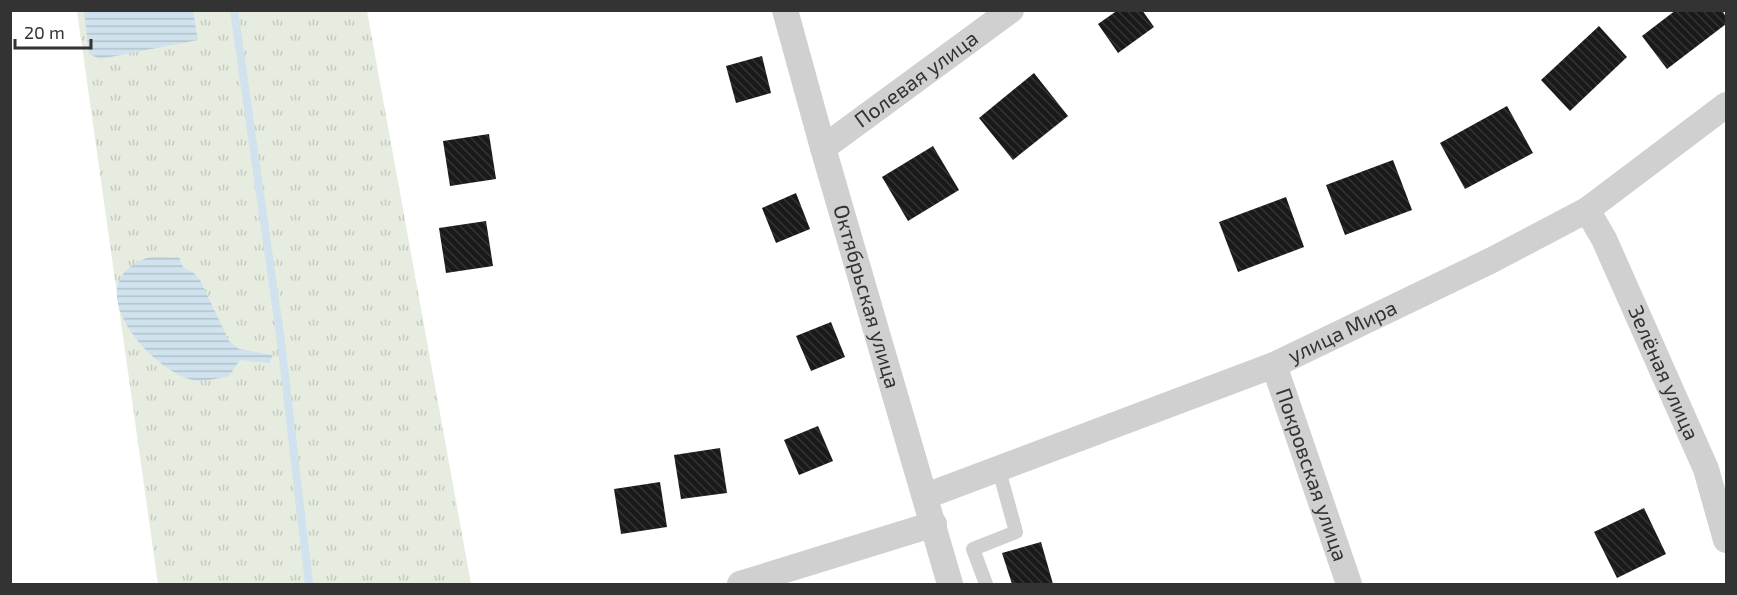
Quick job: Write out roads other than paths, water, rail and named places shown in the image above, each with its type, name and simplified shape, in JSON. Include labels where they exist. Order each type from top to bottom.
[{"type":"street","name":"Октябрьская улица","points":[[786,10],[823,148],[950,585]]},
{"type":"street","name":"Полевая улица","points":[[823,148],[1011,10]]},
{"type":"street","name":"улица Мира","points":[[926,496],[1274,365],[1491,260],[1587,210],[1726,105]]},
{"type":"street","name":"Зелёная улица","points":[[1587,210],[1604,239],[1706,469],[1726,540]]},
{"type":"street","name":"Покровская улица","points":[[1274,365],[1349,585]]},
{"type":"street","points":[[740,585],[934,524]]},
{"type":"lane","points":[[986,585],[973,549],[1016,532],[999,470]]},
{"type":"water","points":[[84,11],[193,11],[198,40],[100,59],[89,54]]},
{"type":"water","points":[[179,257],[183,267],[194,273],[200,280],[229,341],[239,349],[273,355],[269,363],[240,360],[229,376],[196,381],[174,372],[139,343],[126,324],[118,304],[118,286],[127,270],[147,258]]},
{"type":"waterway","points":[[234,10],[281,342],[309,584]]}]
